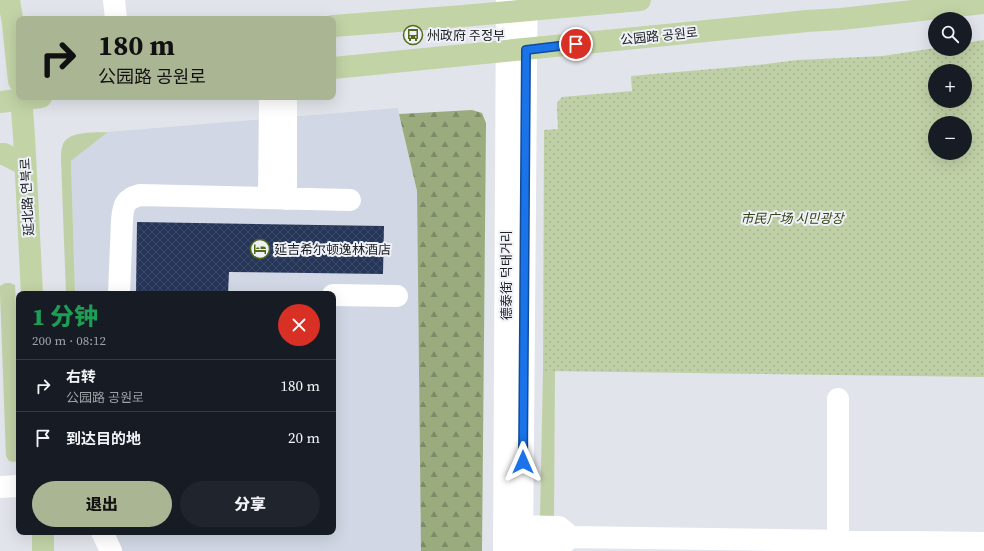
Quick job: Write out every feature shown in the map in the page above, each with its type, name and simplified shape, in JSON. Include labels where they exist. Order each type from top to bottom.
[{"type":"main road","name":"延北路 연북로","points":[[9,0],[16,72]]},
{"type":"main road","points":[[336,26],[517,6],[640,0]]},
{"type":"main road","name":"公园路 공원로","points":[[336,68],[807,21],[841,19],[984,3]]},
{"type":"main road","name":"延北路 연북로","points":[[19,100],[25,165],[32,291]]},
{"type":"main road","points":[[0,154],[4,154],[25,165]]},
{"type":"main road","points":[[42,535],[43,551]]},
{"type":"street","points":[[114,0],[116,16]]},
{"type":"street","name":"德泰街 덕태거리","points":[[513,541],[508,92],[516,50],[517,6]]},
{"type":"street","points":[[270,100],[278,198]]},
{"type":"street","points":[[278,198],[286,100]]},
{"type":"street","points":[[119,291],[123,208],[127,201],[132,197],[140,195],[350,200]]},
{"type":"street","points":[[336,296],[396,296]]},
{"type":"street","points":[[838,398],[838,541]]},
{"type":"street","points":[[0,487],[16,486]]},
{"type":"street","points":[[513,541],[559,527],[571,538],[598,544],[838,541],[984,543]]},
{"type":"street","points":[[103,535],[111,551]]},
{"type":"shaded area","points":[[398,108],[417,191],[421,551],[118,551],[110,535],[336,535],[336,291],[75,291],[71,161],[108,132]]},
{"type":"green space","name":"市民广场 시민광장","points":[[984,40],[984,377],[543,371],[544,130],[558,129],[557,103],[562,97],[632,91],[631,76],[758,65],[797,60],[883,56],[928,49],[928,56],[972,56],[972,42]]},
{"type":"green space","points":[[472,110],[482,113],[486,123],[482,551],[421,551],[417,191],[399,114]]},
{"type":"green space","points":[[108,132],[71,161],[75,291],[66,291],[61,152],[63,144],[71,136]]},
{"type":"green space","points":[[5,283],[15,285],[16,462],[13,462],[9,461],[6,456],[0,286]]},
{"type":"green space","points":[[543,371],[555,371],[554,518],[540,517]]},
{"type":"building","name":"延吉希尔顿逸林酒店","points":[[137,222],[384,226],[383,274],[229,272],[228,291],[136,291]]},
{"type":"place","name":"州政府 주정부","points":[[413,35]]},
{"type":"place","name":"延吉希尔顿逸林酒店","points":[[260,249]]},
{"type":"route","points":[[523,462],[526,50],[576,44]]}]
